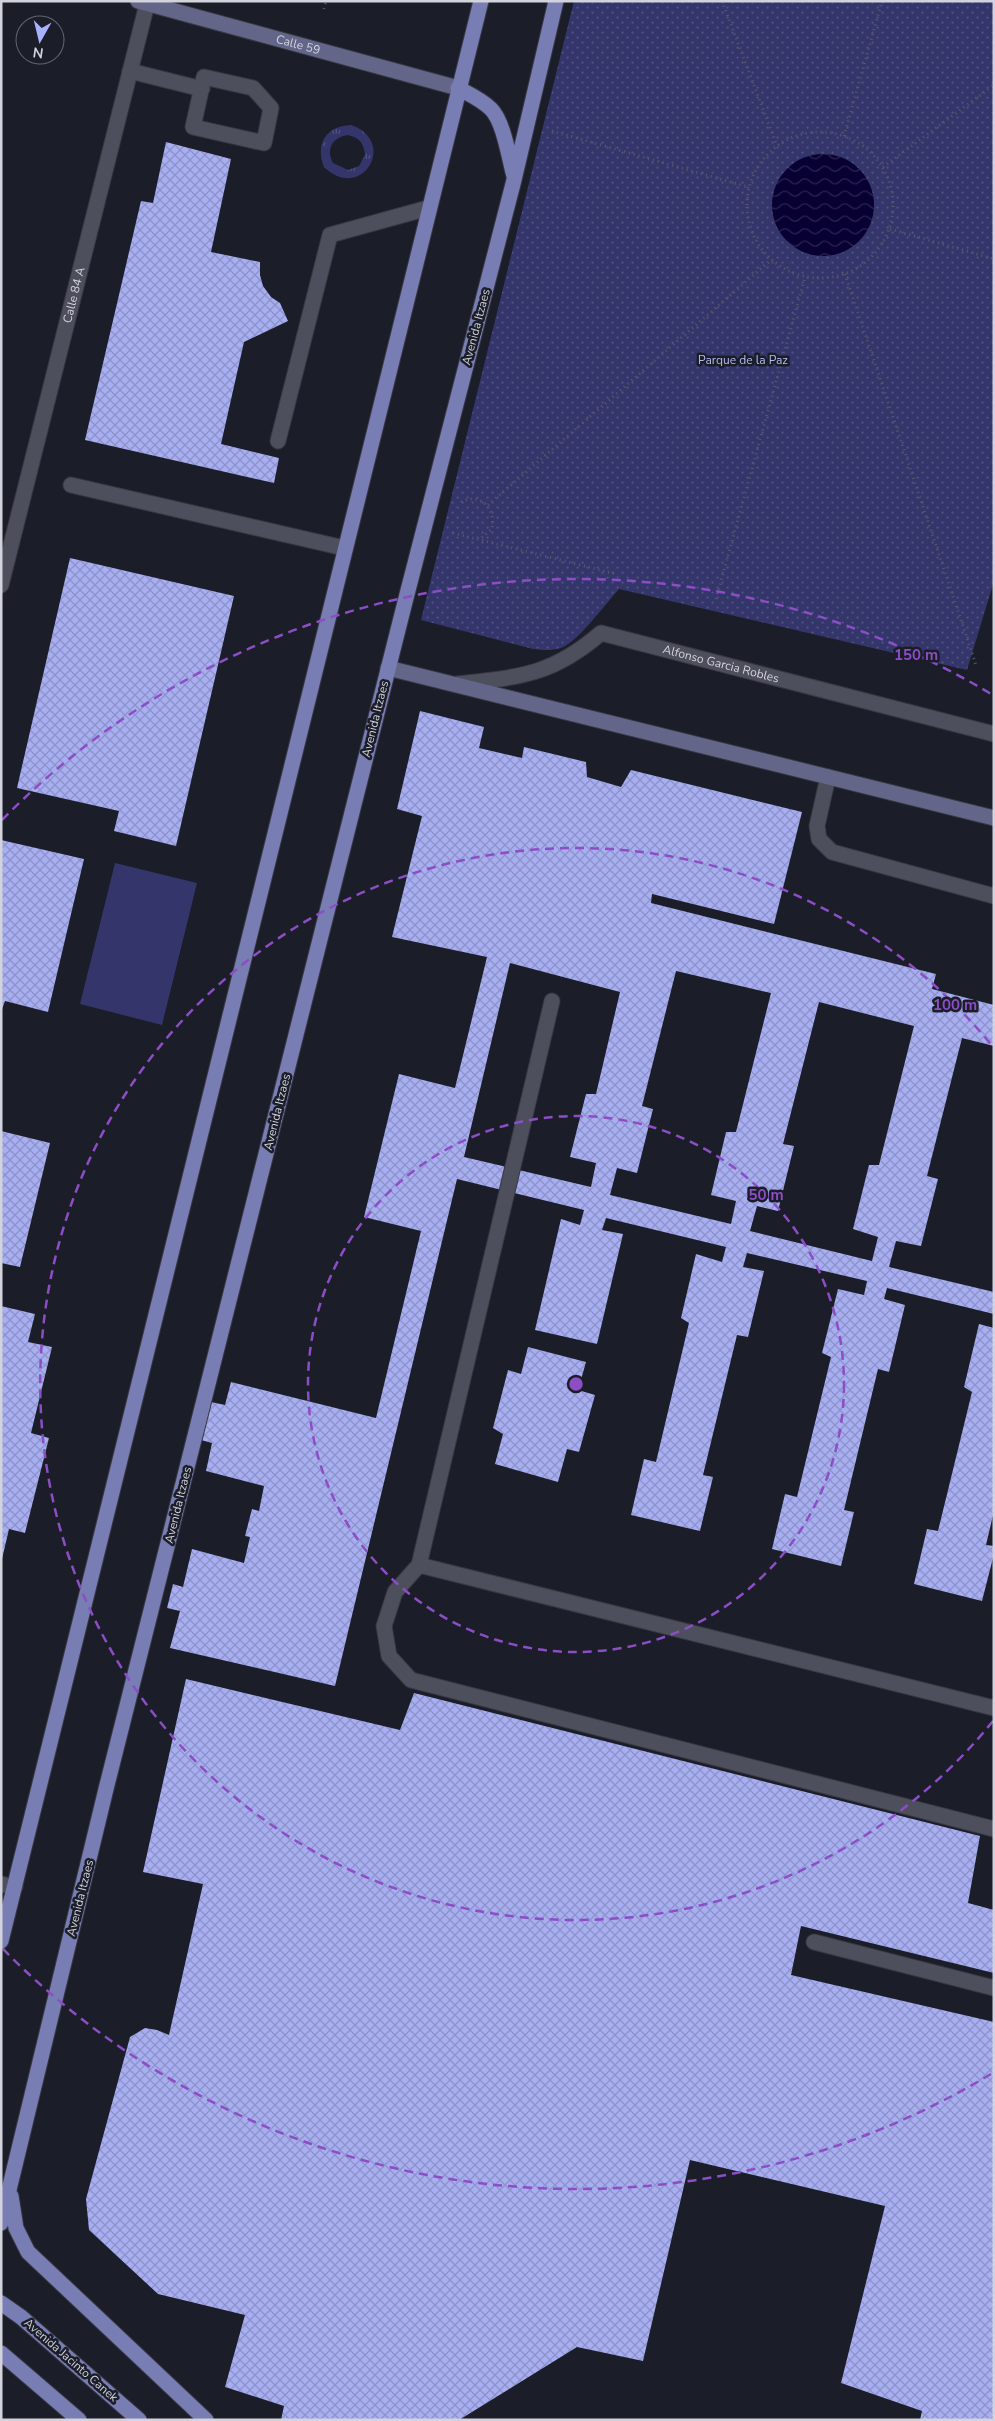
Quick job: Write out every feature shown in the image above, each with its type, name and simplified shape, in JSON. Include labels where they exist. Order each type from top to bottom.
[{"type":"main road","points":[[1,1941],[8,1885],[481,1]]},
{"type":"main road","name":"Avenida Itzaes","points":[[1,2224],[106,1789],[388,668],[514,180],[556,1]]},
{"type":"main road","points":[[458,88],[480,100],[493,111],[504,136],[514,180]]},
{"type":"main road","points":[[10,2188],[16,2228],[28,2252],[206,2420]]},
{"type":"main road","name":"Avenida Jacinto Canek","points":[[1,2304],[21,2316],[139,2420]]},
{"type":"main road","points":[[1,2353],[79,2420]]},
{"type":"street","name":"Calle 59","points":[[143,3],[458,88]]},
{"type":"street","name":"Calle 84 A","points":[[1,585],[130,71],[143,3]]},
{"type":"street","points":[[130,71],[202,89]]},
{"type":"street","points":[[204,77],[253,88],[271,108],[264,143],[193,128],[202,89],[204,77]]},
{"type":"street","points":[[278,440],[330,235],[428,208]]},
{"type":"street","points":[[71,485],[344,548]]},
{"type":"street","name":"Alfonso Garcia Robles","points":[[457,684],[519,677],[547,669],[587,645],[601,633],[994,734]]},
{"type":"street","name":"Alfonso Garcia Robles","points":[[388,668],[994,818]]},
{"type":"street","points":[[828,777],[817,826],[819,839],[832,852],[994,896]]},
{"type":"street","points":[[552,1001],[419,1565],[395,1592],[384,1626],[389,1656],[411,1680],[994,1828]]},
{"type":"street","points":[[419,1565],[994,1708]]},
{"type":"street","points":[[814,1942],[994,1988]]},
{"type":"path","points":[[324,9],[326,1]]},
{"type":"path","points":[[722,1],[777,146]]},
{"type":"path","points":[[844,136],[882,1]]},
{"type":"path","points":[[883,168],[994,85]]},
{"type":"path","points":[[552,130],[748,188]]},
{"type":"path","points":[[821,132],[844,136],[856,141],[871,152],[890,180],[894,196],[894,212],[890,229],[881,247],[867,262],[845,274],[828,278],[805,277],[786,270],[771,260],[756,242],[749,225],[746,206],[748,188],[756,168],[769,152],[777,146],[803,133],[821,132]]},
{"type":"path","points":[[890,229],[994,259]]},
{"type":"path","points":[[488,505],[771,260]]},
{"type":"path","points":[[845,274],[976,665]]},
{"type":"path","points":[[716,599],[805,277]]},
{"type":"path","points":[[461,502],[474,498],[488,505],[493,515],[492,529],[479,540]]},
{"type":"path","points":[[453,533],[616,574]]},
{"type":"green space","name":"Parque de la Paz","points":[[574,1],[994,1],[994,581],[967,670],[619,589],[592,622],[575,638],[561,648],[554,650],[533,649],[421,620]]},
{"type":"green space","points":[[351,125],[365,133],[372,144],[373,155],[369,166],[361,174],[351,178],[338,176],[324,167],[322,159],[322,144],[325,138],[329,133],[342,126]],"holes":[[[342,136],[351,136],[360,141],[365,155],[359,166],[348,170],[333,163],[330,149],[334,141]]]},
{"type":"green space","points":[[115,863],[197,883],[162,1025],[80,1004]]},
{"type":"water","points":[[823,154],[842,158],[859,169],[870,186],[874,205],[870,224],[859,241],[842,252],[823,256],[804,252],[787,241],[776,224],[772,205],[776,186],[787,169],[804,158]]},
{"type":"building","points":[[166,142],[231,159],[211,252],[260,262],[260,275],[263,286],[271,297],[280,303],[288,321],[244,342],[221,444],[279,458],[274,483],[85,440],[141,201],[153,203]]},
{"type":"building","points":[[70,558],[234,596],[176,846],[114,831],[119,811],[17,788]]},
{"type":"building","points":[[420,711],[484,727],[479,748],[522,758],[524,747],[586,762],[587,777],[621,787],[631,770],[802,812],[774,924],[652,894],[651,903],[936,974],[932,989],[994,1005],[994,1046],[962,1038],[927,1176],[938,1179],[921,1246],[896,1241],[889,1267],[994,1292],[994,1314],[887,1288],[884,1299],[905,1305],[889,1372],[878,1369],[844,1510],[854,1512],[841,1566],[772,1549],[785,1494],[797,1497],[831,1357],[822,1353],[838,1289],[864,1295],[867,1281],[747,1253],[743,1267],[764,1271],[748,1337],[737,1335],[703,1475],[713,1477],[700,1531],[631,1515],[644,1459],[656,1462],[689,1323],[681,1318],[696,1254],[722,1262],[726,1247],[606,1218],[602,1230],[623,1234],[597,1344],[535,1330],[561,1219],[580,1225],[584,1210],[457,1179],[335,1686],[170,1648],[180,1611],[167,1608],[173,1584],[183,1587],[192,1549],[244,1563],[250,1537],[245,1536],[252,1509],[259,1511],[264,1486],[206,1471],[212,1443],[201,1440],[211,1402],[225,1405],[231,1382],[376,1418],[421,1231],[364,1217],[399,1074],[455,1088],[487,957],[392,937],[422,816],[397,809]],"holes":[[[510,963],[620,992],[596,1094],[586,1094],[570,1157],[596,1163],[591,1187],[464,1157]],[[676,971],[771,993],[736,1132],[726,1132],[711,1195],[736,1201],[731,1224],[610,1195],[617,1168],[637,1173],[653,1109],[642,1106]],[[819,1002],[914,1026],[879,1165],[869,1165],[853,1229],[878,1237],[872,1261],[750,1231],[757,1206],[778,1211],[794,1146],[783,1144]]]},
{"type":"building","points":[[1,840],[84,859],[48,1012],[5,1001],[1,1012]]},
{"type":"building","points":[[1,1131],[50,1143],[20,1267],[1,1263]]},
{"type":"building","points":[[1,1306],[35,1314],[28,1342],[52,1347],[31,1433],[49,1438],[25,1533],[9,1529],[2,1559]]},
{"type":"building","points":[[979,1324],[994,1328],[994,1511],[986,1545],[994,1546],[994,1554],[982,1601],[914,1584],[927,1529],[938,1531],[972,1392],[964,1387]]},
{"type":"building","points":[[528,1347],[586,1362],[578,1390],[595,1395],[579,1452],[567,1449],[558,1482],[495,1464],[503,1434],[493,1428],[508,1370],[521,1374]]},
{"type":"building","points":[[186,1679],[400,1730],[414,1693],[980,1836],[968,1903],[994,1910],[994,1973],[801,1926],[791,1975],[994,2022],[994,2420],[920,2420],[922,2411],[841,2383],[885,2206],[690,2160],[643,2361],[577,2347],[459,2420],[281,2420],[284,2406],[225,2387],[245,2315],[158,2294],[89,2230],[86,2199],[130,2037],[145,2028],[169,2035],[203,1884],[143,1872]]}]
